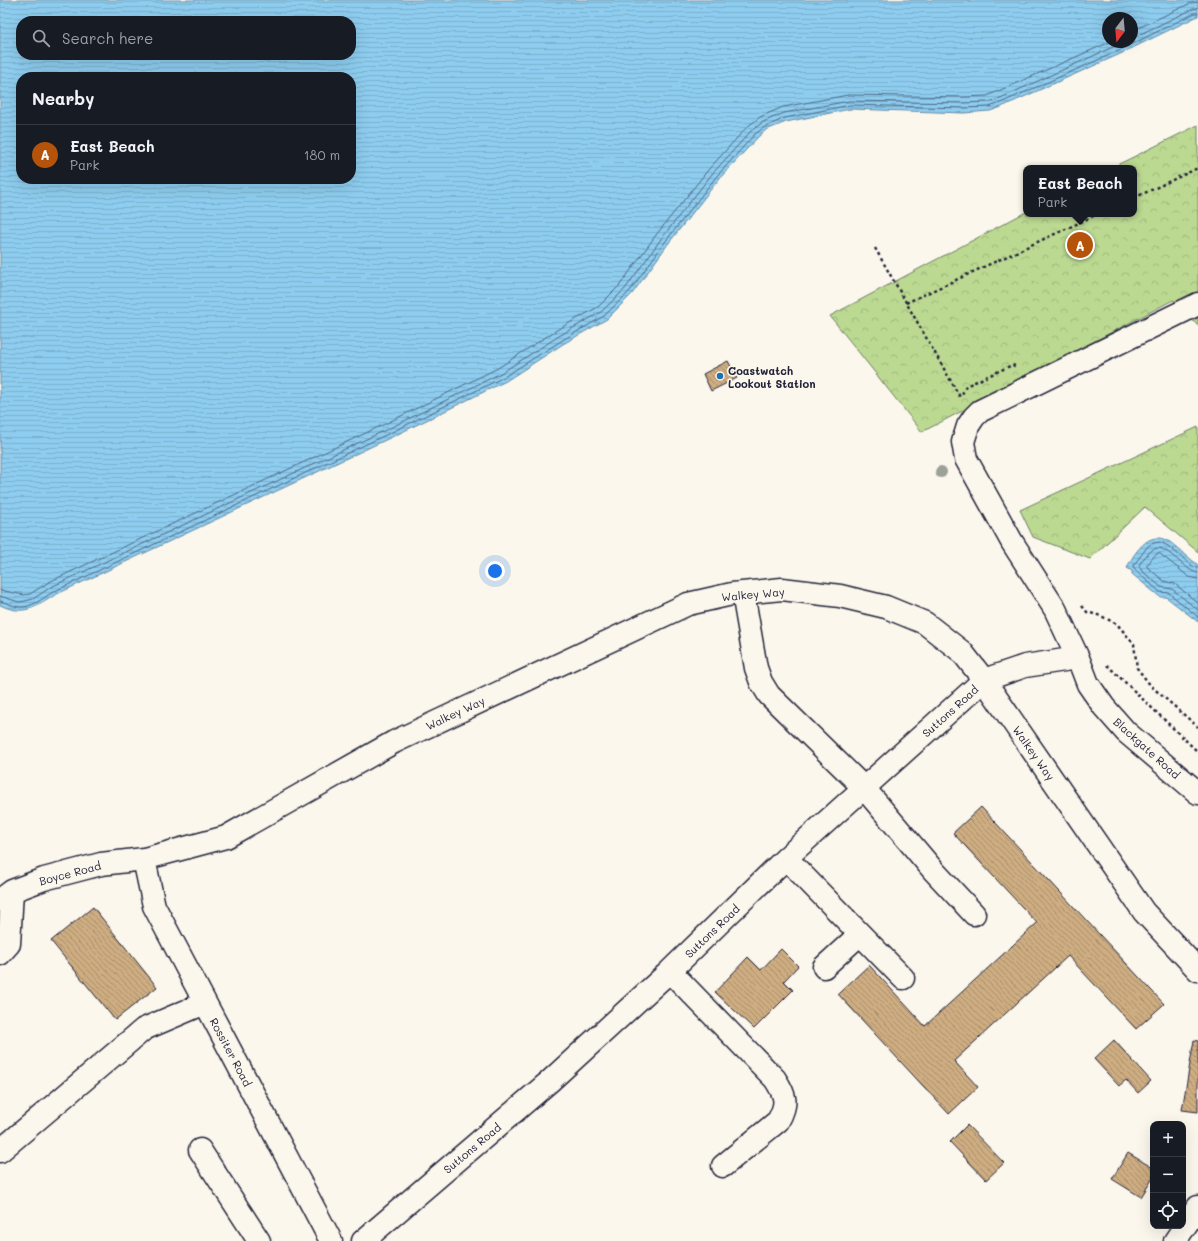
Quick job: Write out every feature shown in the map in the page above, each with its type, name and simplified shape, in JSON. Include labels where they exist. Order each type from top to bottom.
[{"type":"street","name":"Blackgate Road","points":[[1198,304],[980,411],[968,426],[962,442],[966,459],[1012,542],[1055,610],[1078,658],[1088,684],[1104,708],[1126,732],[1198,793]]},
{"type":"street","name":"Walkey Way","points":[[144,859],[226,838],[394,742],[688,604],[732,594],[782,589],[840,596],[886,607],[925,623],[962,652],[984,680],[1144,912],[1198,970]]},
{"type":"street","points":[[743,593],[756,668],[761,682],[769,694],[864,788],[933,870],[974,914]]},
{"type":"street","name":"Suttons Road","points":[[363,1241],[532,1097],[670,971],[786,858],[984,680],[1025,666],[1078,658]]},
{"type":"street","points":[[786,858],[903,978]]},
{"type":"street","name":"Boyce Road","points":[[6,896],[44,879],[101,864],[144,859]]},
{"type":"street","name":"Rossiter Road","points":[[144,859],[154,906],[331,1241]]},
{"type":"street","points":[[0,954],[9,944],[6,896]]},
{"type":"street","points":[[824,967],[860,934]]},
{"type":"street","points":[[670,971],[775,1079],[783,1091],[785,1101],[783,1112],[778,1121],[723,1166]]},
{"type":"street","points":[[0,1151],[144,1029],[205,1003]]},
{"type":"street","points":[[200,1150],[260,1241]]},
{"type":"street","points":[[1175,1241],[1198,1207]]},
{"type":"path","points":[[1137,197],[1198,168]]},
{"type":"path","points":[[906,303],[1092,217]]},
{"type":"path","points":[[875,248],[963,402]]},
{"type":"path","points":[[1080,604],[1087,612],[1101,616],[1117,624],[1134,644],[1137,668],[1151,686],[1198,727]]},
{"type":"path","points":[[1106,664],[1127,686],[1198,752]]},
{"type":"green space","points":[[1198,125],[1198,326],[1173,300],[922,432],[830,316],[1023,214],[1023,217],[1137,217],[1137,165],[1117,165]]},
{"type":"green space","points":[[1198,427],[1198,552],[1145,507],[1090,559],[1033,537],[1020,510]]},
{"type":"water","points":[[0,0],[1198,0],[1198,16],[1138,45],[1138,12],[1102,12],[1102,48],[1132,48],[990,111],[964,113],[850,109],[786,122],[766,130],[719,179],[668,244],[632,294],[607,319],[563,344],[506,381],[394,436],[55,595],[35,607],[15,610],[0,605]]},
{"type":"water","points":[[1161,538],[1170,542],[1198,565],[1198,622],[1166,597],[1160,597],[1132,574],[1132,571],[1127,568],[1133,556],[1142,545],[1150,539]]},
{"type":"building","name":"Coastwatch Lookout Station","points":[[728,361],[737,378],[711,391],[703,374]]},
{"type":"building","points":[[981,807],[1164,1004],[1136,1029],[1068,956],[954,1061],[978,1087],[949,1114],[838,994],[869,965],[925,1026],[1037,923],[953,833]]},
{"type":"building","points":[[93,907],[157,987],[115,1020],[51,941]]},
{"type":"building","points":[[781,949],[798,966],[784,981],[793,990],[754,1029],[715,992],[748,957],[761,970]]},
{"type":"building","points":[[1114,1040],[1151,1081],[1138,1093],[1126,1080],[1119,1086],[1094,1059]]},
{"type":"building","points":[[1194,1040],[1198,1041],[1198,1112],[1182,1110]]},
{"type":"building","points":[[967,1125],[1004,1163],[986,1180],[950,1142]]},
{"type":"building","points":[[1128,1153],[1150,1166],[1150,1183],[1141,1197],[1112,1179]]},
{"type":"place","name":"East Beach","points":[[1080,245]]},
{"type":"place","name":"Coastwatch Lookout Station","points":[[720,376]]}]
